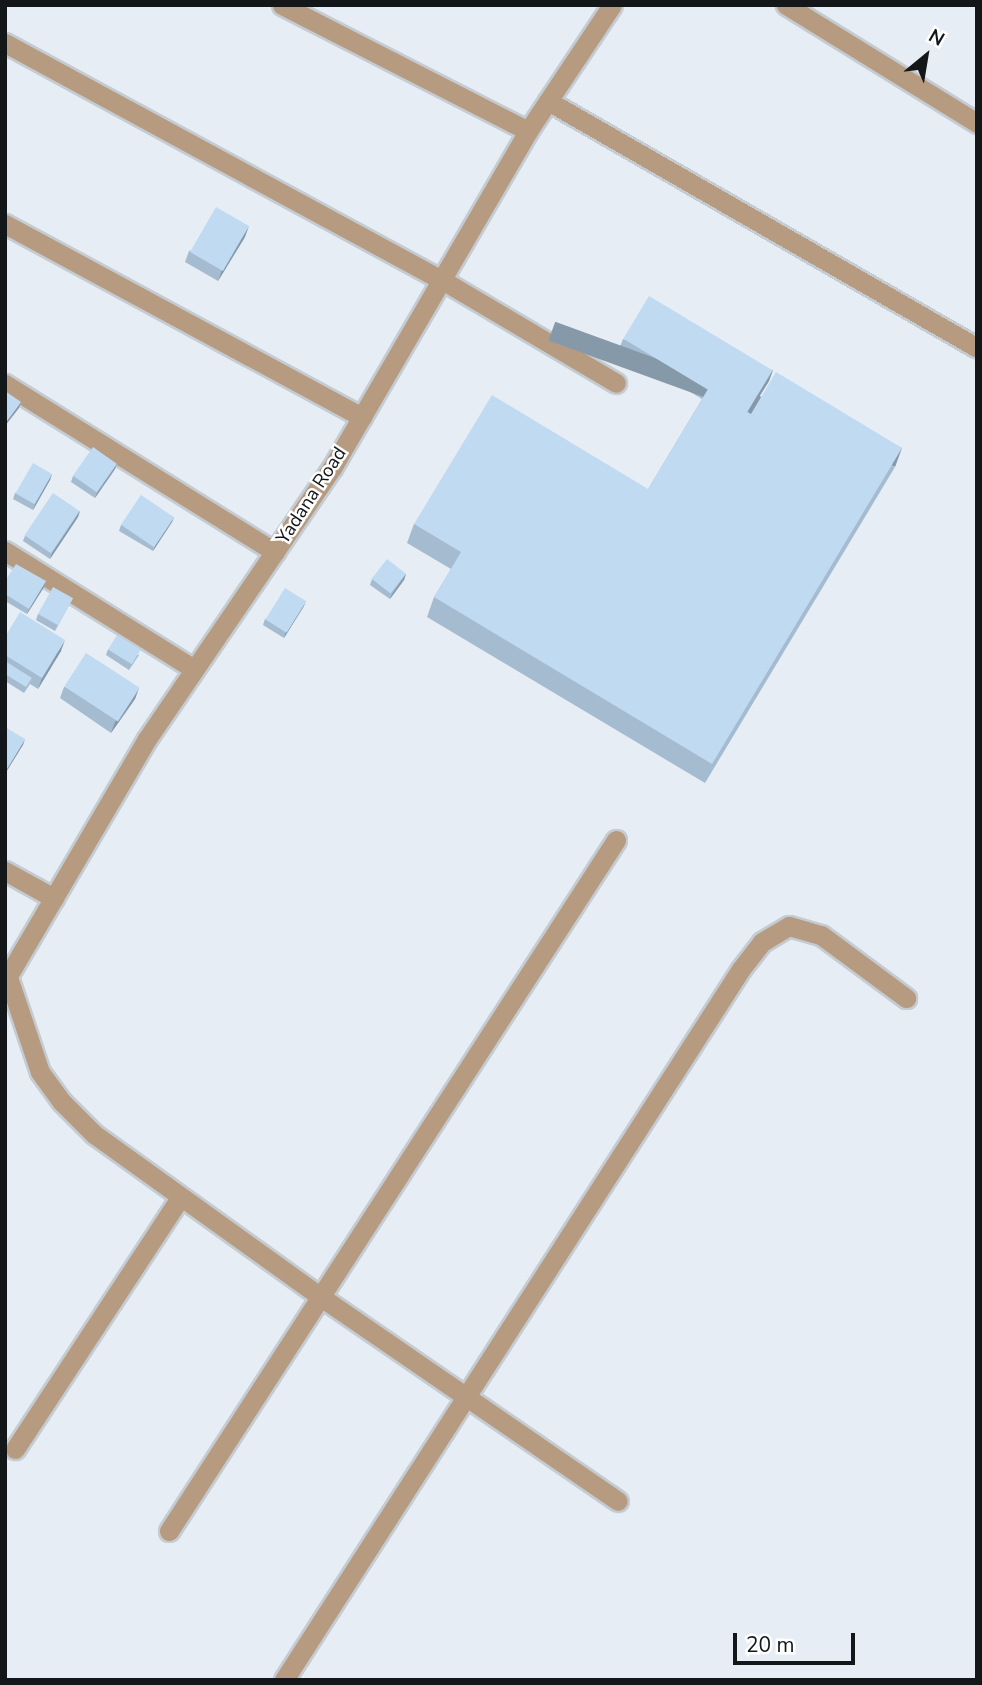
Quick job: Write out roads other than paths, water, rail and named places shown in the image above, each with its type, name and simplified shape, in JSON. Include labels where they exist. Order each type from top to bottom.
[{"type":"street","points":[[282,5],[528,131]]},
{"type":"street","name":"Yadana Road","points":[[7,979],[147,739],[275,552],[362,417],[528,131],[612,5]]},
{"type":"street","points":[[786,5],[977,123]]},
{"type":"street","points":[[5,43],[442,280],[616,383]]},
{"type":"street","points":[[548,102],[977,348]]},
{"type":"street","points":[[5,224],[362,417]]},
{"type":"street","points":[[5,384],[275,552]]},
{"type":"street","points":[[5,551],[194,669]]},
{"type":"street","points":[[169,1531],[616,840]]},
{"type":"street","points":[[5,871],[54,898]]},
{"type":"street","points":[[284,1680],[741,969],[762,942],[789,926],[821,936],[906,998]]},
{"type":"street","points":[[7,979],[40,1072],[61,1101],[94,1134],[321,1297],[618,1501]]},
{"type":"street","points":[[15,1450],[180,1198]]}]
